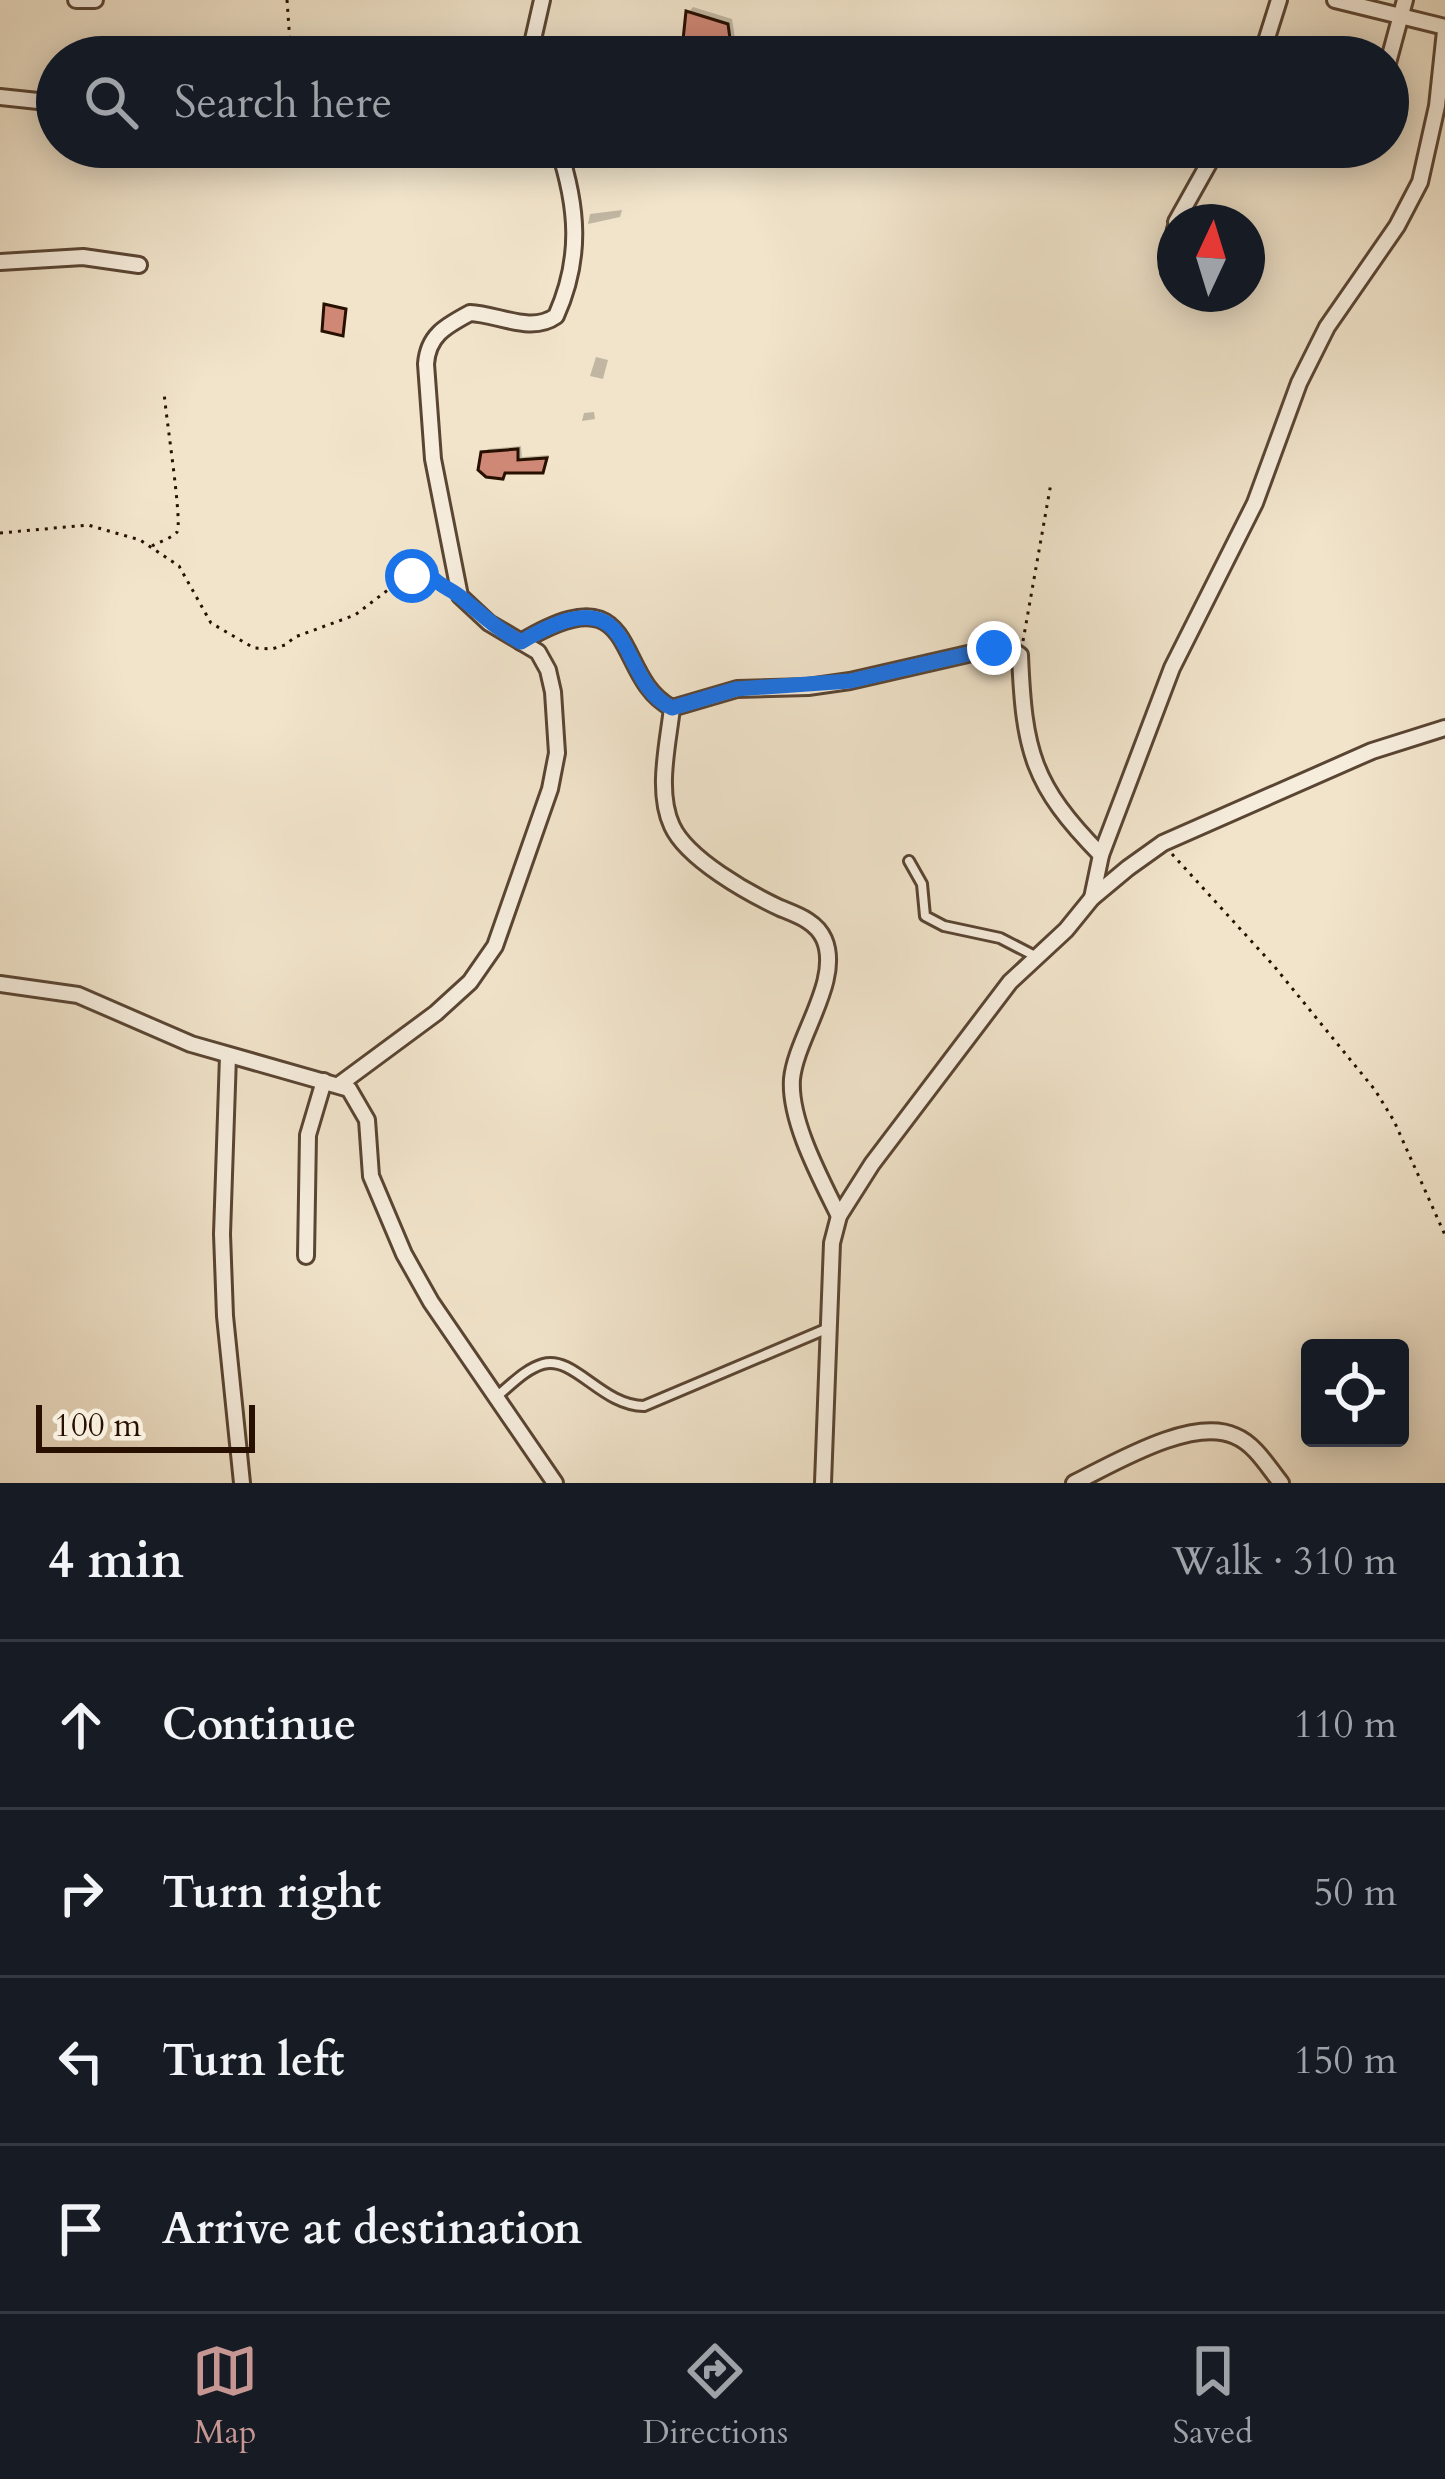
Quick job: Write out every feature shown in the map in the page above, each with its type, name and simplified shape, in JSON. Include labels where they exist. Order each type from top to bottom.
[{"type":"street","points":[[76,0],[95,0]]},
{"type":"street","points":[[534,36],[542,0]]},
{"type":"street","points":[[1268,36],[1280,0]]},
{"type":"street","points":[[1092,898],[1101,855],[1172,668],[1255,503],[1299,383],[1327,327],[1397,226],[1420,182],[1434,126],[1445,29],[1335,0]]},
{"type":"street","points":[[1396,36],[1405,0]]},
{"type":"street","points":[[0,97],[36,101]]},
{"type":"street","points":[[306,1256],[308,1135],[332,1082],[436,1013],[470,982],[494,946],[550,790],[557,753],[548,670],[538,652],[489,623],[460,596],[433,458],[427,351],[438,332],[470,313],[528,324],[543,324],[556,316],[575,261],[564,168]]},
{"type":"street","points":[[1187,204],[1207,168]]},
{"type":"street","points":[[0,262],[82,257],[139,265]]},
{"type":"street","points":[[521,642],[556,623],[597,620],[613,626],[652,692],[672,708]]},
{"type":"street","points":[[672,708],[736,689],[850,681],[994,648],[1011,649],[1020,655],[1027,745],[1042,784],[1070,824],[1101,855]]},
{"type":"street","points":[[672,708],[666,803],[673,829],[700,857],[740,886],[818,928],[826,942],[828,965],[791,1084],[813,1162],[839,1216]]},
{"type":"street","points":[[823,1483],[832,1243],[839,1216],[872,1163],[1010,982],[1092,898],[1163,844],[1372,751],[1445,728]]},
{"type":"street","points":[[0,984],[78,995],[228,1056],[332,1082],[358,1101],[367,1120],[371,1176],[404,1254],[555,1483]]},
{"type":"street","points":[[228,1056],[223,1255],[242,1483]]},
{"type":"street","points":[[1074,1483],[1184,1434],[1213,1431],[1245,1443],[1281,1483]]},
{"type":"lane","points":[[909,861],[922,884],[925,916],[944,926],[1000,938],[1036,957]]},
{"type":"lane","points":[[495,1398],[529,1370],[554,1363],[565,1365],[609,1398],[644,1406],[830,1328]]},
{"type":"path","points":[[287,0],[290,36]]},
{"type":"path","points":[[151,547],[175,535],[181,520],[169,458],[164,391]]},
{"type":"path","points":[[1020,655],[1051,483]]},
{"type":"path","points":[[0,532],[88,525],[122,533],[179,566],[211,623],[254,648],[272,650],[355,615],[412,576],[430,575],[444,590],[460,596]]},
{"type":"path","points":[[1163,844],[1274,966],[1375,1090],[1394,1121],[1445,1235]]},
{"type":"building","points":[[686,11],[728,24],[730,36],[683,36]]},
{"type":"building","points":[[324,304],[346,309],[343,336],[322,331]]},
{"type":"building","points":[[518,449],[518,460],[547,458],[543,473],[505,473],[503,479],[486,477],[478,470],[481,452]]},
{"type":"route","points":[[412,576],[430,575],[444,590],[460,596],[489,623],[521,642],[556,623],[597,620],[613,626],[652,692],[672,708],[736,689],[850,681],[994,648]]}]
